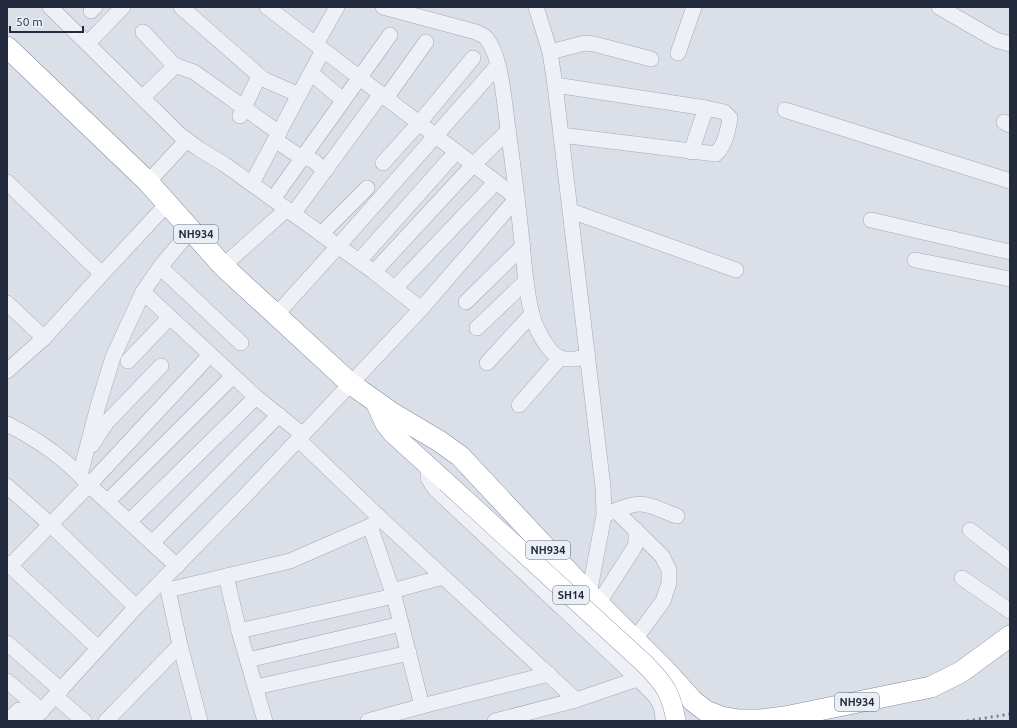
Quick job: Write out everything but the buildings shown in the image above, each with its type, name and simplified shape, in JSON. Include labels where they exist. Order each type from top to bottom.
[{"type":"highway","name":"NH934","points":[[7,47],[148,182],[192,229],[223,266],[351,384],[375,402],[413,427],[439,441],[460,456],[594,599],[635,639],[693,701],[706,711],[721,717],[739,720],[761,720],[931,687],[961,672],[1010,636]]},
{"type":"main road","name":"SH14","points":[[375,402],[385,424],[392,433],[645,664],[667,689],[674,707],[676,721]]},
{"type":"street","points":[[88,44],[123,7]]},
{"type":"street","points":[[182,7],[259,76],[299,95]]},
{"type":"street","points":[[267,7],[517,198]]},
{"type":"street","points":[[252,183],[311,73],[319,47],[337,7]]},
{"type":"street","points":[[383,7],[476,32],[485,36],[491,46],[501,79],[523,246],[526,281],[532,314],[538,331],[552,351],[560,358],[568,360],[588,357]]},
{"type":"street","points":[[536,7],[550,52],[556,85],[603,487],[610,513],[594,599]]},
{"type":"street","points":[[678,53],[694,7]]},
{"type":"street","points":[[939,7],[955,12],[996,40],[1010,44]]},
{"type":"street","points":[[56,9],[88,44],[180,135],[252,183],[374,272],[421,309]]},
{"type":"street","points":[[143,32],[174,65],[194,72],[242,112],[277,137],[302,158],[304,157],[314,161],[325,171]]},
{"type":"street","points":[[273,199],[390,35]]},
{"type":"street","points":[[223,266],[290,211],[325,171],[426,42]]},
{"type":"street","points":[[550,52],[585,43],[651,59]]},
{"type":"street","points":[[383,163],[419,123],[473,58]]},
{"type":"street","points":[[143,98],[173,68],[174,65]]},
{"type":"street","points":[[276,314],[498,65]]},
{"type":"street","points":[[311,73],[343,100]]},
{"type":"street","points":[[242,112],[259,76]]},
{"type":"street","points":[[556,85],[706,108],[724,112],[730,118],[727,133],[720,150],[716,154],[562,135]]},
{"type":"street","points":[[691,152],[706,108]]},
{"type":"street","points":[[785,110],[1010,181]]},
{"type":"street","points":[[374,272],[474,165],[508,131]]},
{"type":"street","points":[[148,182],[187,140]]},
{"type":"street","points":[[359,261],[456,152]]},
{"type":"street","points":[[7,182],[102,274]]},
{"type":"street","points":[[395,288],[496,182]]},
{"type":"street","points":[[321,234],[367,188]]},
{"type":"street","points":[[36,717],[136,607],[165,585],[177,566],[244,498],[421,309],[517,198]]},
{"type":"street","points":[[7,371],[44,338],[168,203]]},
{"type":"street","points":[[571,211],[736,270]]},
{"type":"street","points":[[871,220],[1010,252]]},
{"type":"street","points":[[84,480],[84,457],[113,357],[143,292],[160,267],[192,229]]},
{"type":"street","points":[[466,302],[523,246]]},
{"type":"street","points":[[915,260],[1010,279]]},
{"type":"street","points":[[160,267],[241,343]]},
{"type":"street","points":[[477,328],[526,281]]},
{"type":"street","points":[[143,292],[256,397],[280,415],[376,523],[443,577],[576,700]]},
{"type":"street","points":[[7,304],[44,338]]},
{"type":"street","points":[[487,363],[532,314]]},
{"type":"street","points":[[128,361],[170,318]]},
{"type":"street","points":[[98,648],[9,565],[51,525],[84,480],[210,355]]},
{"type":"street","points":[[520,405],[560,358]]},
{"type":"street","points":[[84,457],[107,422],[161,366]]},
{"type":"street","points":[[107,502],[233,376]]},
{"type":"street","points":[[129,522],[256,397]]},
{"type":"street","points":[[152,543],[280,415]]},
{"type":"street","points":[[7,424],[42,445],[84,480],[177,566]]},
{"type":"street","points":[[428,465],[428,478],[435,489],[659,700],[663,710],[663,721]]},
{"type":"street","points":[[7,486],[51,525],[136,607]]},
{"type":"street","points":[[610,513],[629,506],[640,504],[677,516]]},
{"type":"street","points":[[610,513],[636,530],[662,556],[669,570],[669,584],[663,601],[635,639]]},
{"type":"street","points":[[165,585],[226,576],[290,561],[376,523]]},
{"type":"street","points":[[376,523],[422,706]]},
{"type":"street","points":[[594,599],[634,548],[636,543],[636,530]]},
{"type":"street","points":[[970,530],[1010,561]]},
{"type":"street","points":[[226,576],[239,631],[265,721]]},
{"type":"street","points":[[239,631],[393,594],[443,577]]},
{"type":"street","points":[[962,578],[1010,611]]},
{"type":"street","points":[[165,585],[200,721]]},
{"type":"street","points":[[248,660],[402,624]]},
{"type":"street","points":[[7,643],[84,721]]},
{"type":"street","points":[[106,721],[180,645]]},
{"type":"street","points":[[256,687],[409,653]]},
{"type":"street","points":[[495,721],[576,700],[665,670]]},
{"type":"street","points":[[368,721],[549,674]]},
{"type":"street","points":[[7,681],[36,717]]},
{"type":"street","points":[[7,721],[19,710],[36,717]]},
{"type":"railway","points":[[967,721],[1010,714]]}]
